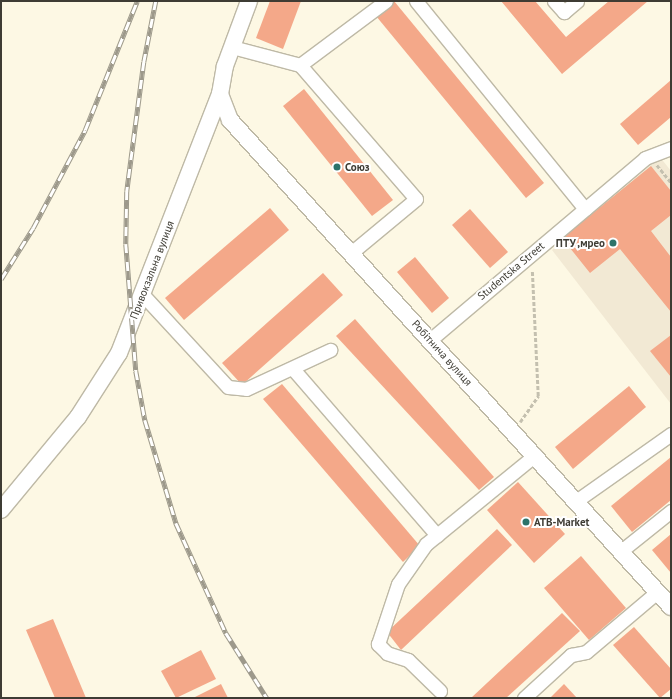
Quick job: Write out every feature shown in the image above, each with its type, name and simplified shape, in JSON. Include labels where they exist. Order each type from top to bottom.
[{"type":"main road","name":"Привокзальна вулиця","points":[[1,510],[78,417],[119,354],[220,94],[232,47],[249,1]]},
{"type":"main road","name":"Робітнича вулиця","points":[[220,94],[230,120],[535,455],[671,608]]},
{"type":"street","points":[[300,65],[386,1]]},
{"type":"street","points":[[416,1],[585,209]]},
{"type":"street","points":[[554,1],[564,12],[577,1]]},
{"type":"street","points":[[232,47],[300,65],[416,199],[351,253]]},
{"type":"street","name":"Studentska Street","points":[[430,340],[650,156],[671,148]]},
{"type":"street","points":[[143,295],[228,387],[246,389],[293,369],[330,350]]},
{"type":"street","points":[[293,369],[437,535]]},
{"type":"street","points":[[576,501],[671,434]]},
{"type":"street","points":[[440,691],[408,660],[387,653],[378,644],[398,584],[426,544],[535,455]]},
{"type":"street","points":[[620,551],[671,511]]},
{"type":"street","points":[[524,698],[571,655],[586,652],[657,592]]},
{"type":"path","points":[[650,156],[671,182]]},
{"type":"path","points":[[514,432],[538,396],[531,254]]},
{"type":"shaded area","points":[[660,157],[671,171],[671,404],[552,250]]},
{"type":"building","points":[[270,1],[301,1],[283,49],[256,38]]},
{"type":"building","points":[[394,1],[544,183],[526,198],[376,16]]},
{"type":"building","points":[[501,1],[535,1],[566,37],[609,1],[648,1],[562,74]]},
{"type":"building","points":[[671,80],[671,117],[638,145],[620,124]]},
{"type":"building","points":[[304,89],[393,200],[372,216],[283,106]]},
{"type":"building","name":"ПТУ ,мрео","points":[[651,166],[671,191],[671,215],[651,231],[671,257],[671,312],[620,249],[590,273],[562,238]]},
{"type":"building","points":[[270,208],[289,230],[184,320],[165,298]]},
{"type":"building","points":[[470,209],[508,252],[490,268],[452,225]]},
{"type":"building","points":[[415,257],[449,298],[432,313],[397,272]]},
{"type":"building","points":[[323,273],[343,295],[242,385],[222,363]]},
{"type":"building","points":[[355,319],[494,477],[479,490],[336,336]]},
{"type":"building","points":[[671,335],[671,377],[650,351]]},
{"type":"building","points":[[282,384],[420,546],[403,562],[263,399]]},
{"type":"building","points":[[629,386],[646,407],[573,469],[555,447]]},
{"type":"building","points":[[671,457],[671,500],[632,532],[611,506]]},
{"type":"building","name":"ATB-Market","points":[[518,482],[565,534],[534,563],[487,510]]},
{"type":"building","points":[[497,529],[512,545],[401,650],[387,632]]},
{"type":"building","points":[[671,534],[671,573],[652,550]]},
{"type":"building","points":[[581,556],[626,608],[589,640],[544,588]]},
{"type":"building","points":[[562,613],[580,631],[506,698],[471,698]]},
{"type":"building","points":[[53,619],[86,698],[55,698],[26,630]]},
{"type":"building","points":[[634,627],[671,669],[671,689],[660,698],[613,645]]},
{"type":"building","points":[[201,650],[216,679],[176,698],[161,671]]},
{"type":"building","points":[[221,684],[228,698],[193,698]]},
{"type":"building","points":[[564,684],[577,698],[550,698]]},
{"type":"railway","points":[[1,279],[33,228],[85,130],[137,1]]},
{"type":"railway","points":[[156,1],[144,62],[127,191],[126,244],[136,371],[145,420],[176,523],[226,633],[267,698]]},
{"type":"place","name":"Союз","points":[[337,167]]},
{"type":"place","name":"ПТУ ,мрео","points":[[613,243]]},
{"type":"place","name":"ATB-Market","points":[[526,522]]}]
